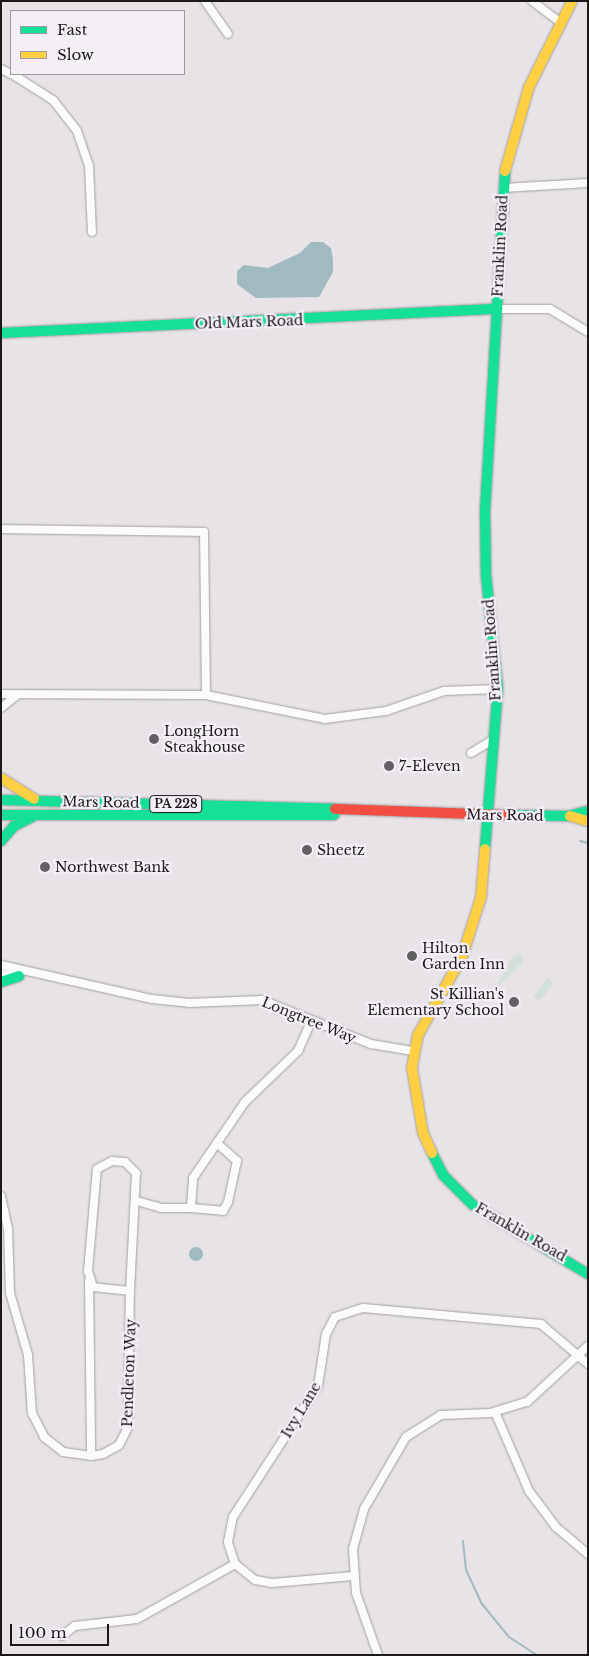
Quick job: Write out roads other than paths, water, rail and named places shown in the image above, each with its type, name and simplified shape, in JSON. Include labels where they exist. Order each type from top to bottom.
[{"type":"street","points":[[205,1],[228,34]]},
{"type":"street","points":[[532,1],[561,23]]},
{"type":"street","name":"Franklin Road","points":[[572,1],[522,106],[509,144],[503,188],[484,536],[498,689],[477,917],[459,964],[413,1051],[423,1133],[443,1175],[473,1205],[588,1274]]},
{"type":"street","points":[[13,75],[53,100],[77,131],[89,166],[92,232]]},
{"type":"street","points":[[503,188],[588,183]]},
{"type":"street","points":[[497,309],[550,309],[588,332]]},
{"type":"street","name":"Old Mars Road","points":[[1,333],[497,309]]},
{"type":"street","points":[[1,529],[204,532],[206,695]]},
{"type":"street","points":[[1,694],[206,695],[326,719],[386,711],[444,691],[498,689]]},
{"type":"street","points":[[1,708],[20,694]]},
{"type":"street","points":[[491,756],[470,753],[493,740]]},
{"type":"street","points":[[1,778],[38,800]]},
{"type":"street","name":"Mars Road","points":[[1,800],[309,807],[351,812],[568,816],[588,821]]},
{"type":"street","name":"Mars Road","points":[[568,816],[588,811]]},
{"type":"street","name":"Mars Road","points":[[1,815],[309,818],[351,812]]},
{"type":"street","points":[[1,841],[14,826],[37,815]]},
{"type":"street","points":[[1,965],[55,980]]},
{"type":"street","points":[[1,974],[55,980]]},
{"type":"street","points":[[1,982],[19,976]]},
{"type":"street","name":"Longtree Way","points":[[55,980],[189,1003],[256,999],[371,1044],[413,1051]]},
{"type":"street","points":[[191,1208],[193,1178],[245,1102],[298,1051],[312,1020]]},
{"type":"street","points":[[91,1456],[88,1238],[101,1164],[117,1160],[130,1165],[136,1173],[137,1202],[161,1208],[223,1211],[228,1202],[237,1161],[218,1143]]},
{"type":"street","name":"Pendleton Way","points":[[1,1196],[8,1228],[10,1293],[28,1355],[32,1413],[52,1444],[63,1452],[91,1456],[119,1445],[128,1427],[130,1291],[137,1202]]},
{"type":"street","points":[[89,1281],[99,1289],[130,1291]]},
{"type":"street","name":"Ivy Lane","points":[[235,1564],[228,1542],[231,1523],[318,1386],[326,1334],[335,1317],[363,1308],[541,1324],[588,1364]]},
{"type":"street","points":[[378,1655],[353,1576],[360,1517],[406,1437],[441,1415],[495,1412],[537,1395],[588,1346]]},
{"type":"street","points":[[495,1412],[529,1491],[556,1527],[588,1554]]},
{"type":"street","points":[[62,1636],[75,1626],[137,1619],[235,1564],[248,1576],[263,1582],[353,1576]]},
{"type":"water","points":[[311,242],[323,242],[331,248],[333,259],[333,272],[319,297],[256,298],[237,284],[237,271],[244,265],[268,268],[300,253]]},
{"type":"water","points":[[193,1247],[199,1247],[203,1254],[199,1261],[193,1261],[189,1257],[189,1251]]},
{"type":"waterway","points":[[580,841],[588,843]]},
{"type":"waterway","points":[[463,1541],[466,1570],[482,1604],[509,1637],[537,1655]]},
{"type":"place","name":"LongHorn Steakhouse","points":[[154,739]]},
{"type":"place","name":"7-Eleven","points":[[389,766]]},
{"type":"place","name":"Sheetz","points":[[307,850]]},
{"type":"place","name":"Northwest Bank","points":[[45,867]]},
{"type":"place","name":"Hilton Garden Inn","points":[[412,956]]},
{"type":"place","name":"St Killian's Elementary School","points":[[514,1002]]}]
